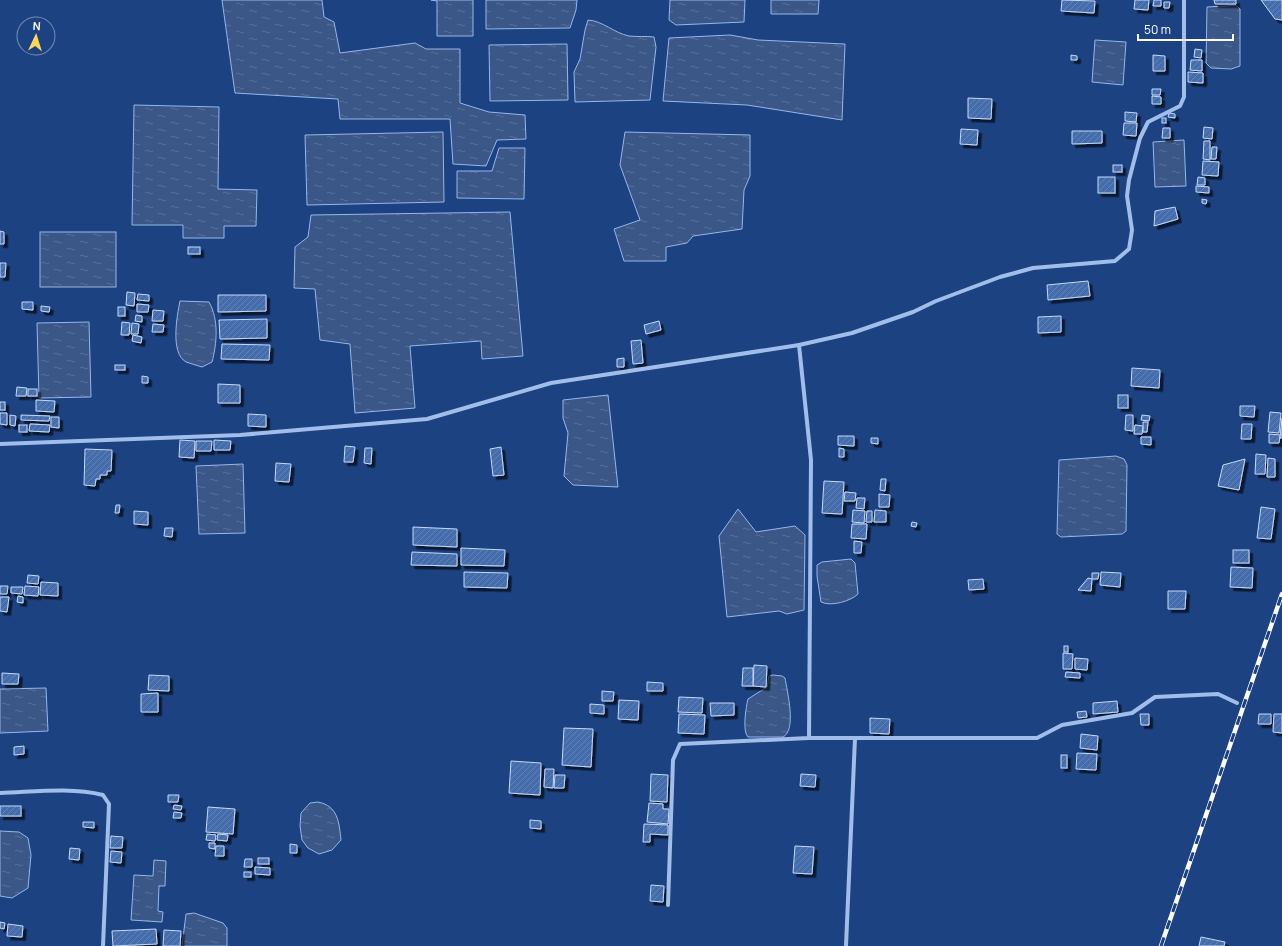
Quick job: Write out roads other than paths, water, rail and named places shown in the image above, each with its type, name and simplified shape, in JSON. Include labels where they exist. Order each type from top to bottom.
[{"type":"street","points":[[0,444],[240,435],[427,419],[552,383],[799,345],[852,333],[912,312],[1000,277],[1033,268],[1116,261],[1129,249],[1132,230],[1127,196],[1129,180],[1140,138],[1148,122],[1180,106],[1184,97],[1184,0]]},
{"type":"street","points":[[799,345],[811,460],[809,738]]},
{"type":"street","points":[[668,905],[673,760],[680,744],[809,738],[1037,738],[1062,725],[1132,713],[1155,697],[1218,694],[1237,703]]},
{"type":"street","points":[[846,946],[855,738]]},
{"type":"street","points":[[0,793],[59,790],[92,792],[103,795],[109,804],[103,946]]},
{"type":"water","points":[[222,0],[322,0],[324,17],[334,22],[340,53],[415,43],[426,49],[460,49],[460,103],[489,112],[525,115],[526,139],[497,140],[486,166],[453,164],[450,119],[340,119],[338,99],[235,93]]},
{"type":"water","points":[[431,0],[473,0],[473,36],[437,36],[437,1]]},
{"type":"water","points":[[486,0],[577,0],[576,10],[570,28],[486,29]]},
{"type":"water","points":[[670,0],[745,0],[744,22],[676,25],[669,20]]},
{"type":"water","points":[[771,0],[819,0],[818,14],[771,14]]},
{"type":"water","points":[[1236,5],[1240,9],[1240,66],[1231,69],[1211,68],[1206,63],[1207,7]]},
{"type":"water","points":[[588,20],[599,22],[629,36],[654,37],[656,47],[650,100],[575,102],[574,72],[580,59]]},
{"type":"water","points":[[730,35],[758,40],[845,44],[842,120],[747,105],[663,101],[669,38]]},
{"type":"water","points":[[1095,40],[1126,42],[1123,85],[1092,82]]},
{"type":"water","points":[[567,44],[568,100],[490,101],[489,45]]},
{"type":"water","points":[[134,105],[219,107],[218,189],[257,190],[256,226],[224,226],[224,238],[183,238],[183,225],[132,225]]},
{"type":"water","points":[[443,132],[444,202],[307,205],[305,135]]},
{"type":"water","points":[[625,132],[750,135],[750,176],[744,190],[742,229],[693,236],[687,243],[666,247],[666,261],[624,261],[614,229],[640,220],[620,165]]},
{"type":"water","points":[[1184,140],[1186,186],[1155,187],[1153,142]]},
{"type":"water","points":[[499,148],[525,148],[524,199],[457,198],[457,171],[492,171]]},
{"type":"water","points":[[510,212],[523,356],[482,359],[481,341],[410,346],[415,408],[355,413],[350,344],[320,340],[315,289],[294,288],[295,247],[308,237],[311,215]]},
{"type":"water","points":[[40,232],[116,232],[116,287],[40,287]]},
{"type":"water","points":[[180,301],[209,302],[212,309],[216,324],[214,355],[212,362],[202,367],[186,362],[178,351],[176,334]]},
{"type":"water","points":[[89,322],[91,397],[39,398],[37,323]]},
{"type":"water","points":[[608,395],[618,487],[573,485],[564,476],[568,433],[563,418],[563,400]]},
{"type":"water","points":[[1116,456],[1124,459],[1127,465],[1126,531],[1122,534],[1061,537],[1057,534],[1059,460]]},
{"type":"water","points":[[243,464],[245,533],[199,534],[196,466]]},
{"type":"water","points":[[738,509],[756,532],[795,526],[805,535],[804,610],[787,614],[779,611],[727,617],[719,536]]},
{"type":"water","points":[[851,559],[855,563],[858,594],[851,599],[835,604],[821,602],[817,565],[822,562]]},
{"type":"water","points":[[769,676],[782,676],[785,678],[790,710],[790,727],[783,737],[748,737],[745,730],[745,724],[748,699],[767,687]]},
{"type":"water","points":[[46,688],[48,731],[0,733],[0,689]]},
{"type":"water","points":[[318,802],[325,804],[334,811],[338,821],[341,840],[332,850],[319,854],[308,848],[302,840],[300,826],[301,813],[310,803]]},
{"type":"water","points":[[0,831],[19,832],[28,838],[31,855],[28,888],[12,898],[0,896]]},
{"type":"water","points":[[154,860],[166,861],[165,886],[159,886],[158,911],[163,912],[162,922],[131,920],[134,875],[153,876]]},
{"type":"water","points":[[194,913],[223,923],[227,928],[227,946],[182,946],[186,914]]},
{"type":"railway","points":[[1161,946],[1282,594]]}]
